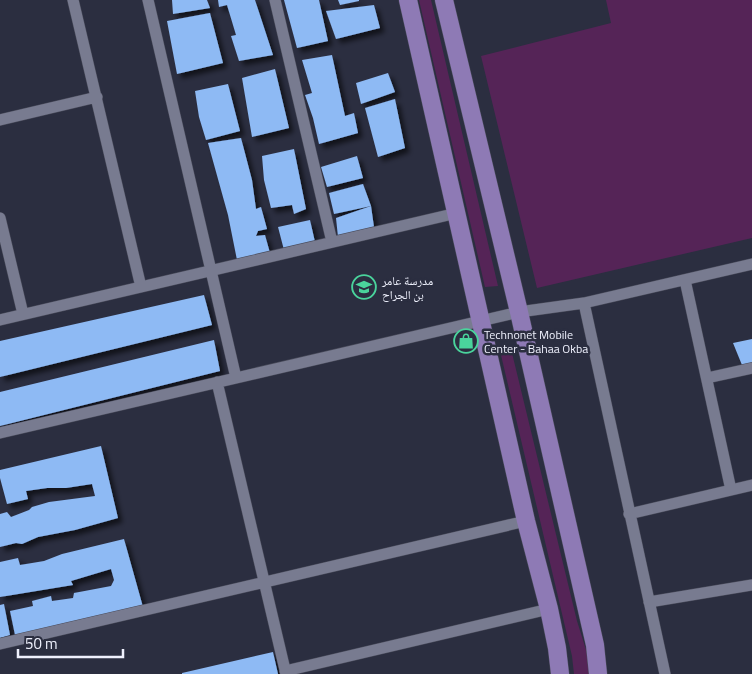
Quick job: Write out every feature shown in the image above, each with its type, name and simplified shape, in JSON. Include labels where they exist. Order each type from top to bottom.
[{"type":"main road","points":[[408,0],[526,521],[557,648],[560,674]]},
{"type":"main road","points":[[444,0],[519,312],[595,645],[598,674]]},
{"type":"street","points":[[74,0],[141,287]]},
{"type":"street","points":[[148,0],[236,378]]},
{"type":"street","points":[[275,0],[332,242]]},
{"type":"street","points":[[0,120],[97,98]]},
{"type":"street","points":[[0,320],[457,213]]},
{"type":"street","points":[[0,218],[23,314]]},
{"type":"street","points":[[0,433],[519,312],[584,303],[752,264]]},
{"type":"street","points":[[685,280],[731,490]]},
{"type":"street","points":[[584,303],[665,674]]},
{"type":"street","points":[[707,378],[752,368]]},
{"type":"street","points":[[217,382],[286,672],[548,609]]},
{"type":"street","points":[[630,514],[752,485]]},
{"type":"street","points":[[0,644],[526,521]]},
{"type":"street","points":[[649,602],[752,584]]},
{"type":"shaded area","points":[[419,0],[431,0],[498,286],[485,287]]},
{"type":"shaded area","points":[[606,0],[752,0],[752,238],[537,288],[481,56],[611,23]]},
{"type":"shaded area","points":[[512,353],[577,621],[587,653],[589,674],[574,674],[572,656],[501,355]]},
{"type":"building","points":[[172,0],[207,0],[210,8],[173,14]]},
{"type":"building","points":[[218,0],[255,0],[273,55],[239,61],[231,36],[236,35],[227,5],[219,7]]},
{"type":"building","points":[[284,0],[319,0],[328,41],[297,48]]},
{"type":"building","points":[[338,0],[359,0],[359,1],[340,5]]},
{"type":"building","points":[[374,5],[380,28],[336,39],[326,11]]},
{"type":"building","points":[[210,13],[223,63],[177,74],[167,21]]},
{"type":"building","points":[[332,55],[345,116],[354,113],[358,133],[319,144],[305,95],[312,93],[302,60]]},
{"type":"building","points":[[275,69],[289,128],[252,137],[242,78]]},
{"type":"building","points":[[388,73],[395,92],[361,104],[356,83]]},
{"type":"building","points":[[228,84],[240,131],[206,140],[199,117],[195,91]]},
{"type":"building","points":[[395,99],[405,148],[378,157],[365,108]]},
{"type":"building","points":[[241,138],[252,180],[256,209],[261,207],[267,229],[258,231],[256,236],[265,235],[270,253],[237,260],[228,215],[208,143]]},
{"type":"building","points":[[294,149],[306,209],[294,214],[292,205],[271,208],[264,180],[262,156]]},
{"type":"building","points":[[357,156],[363,178],[327,187],[321,167]]},
{"type":"building","points":[[363,184],[371,206],[334,214],[329,193]]},
{"type":"building","points":[[371,206],[374,227],[338,237],[336,218]]},
{"type":"building","points":[[310,220],[315,242],[284,250],[278,227]]},
{"type":"building","points":[[204,295],[212,325],[0,377],[0,341]]},
{"type":"building","points":[[752,339],[752,364],[742,365],[733,343]]},
{"type":"building","points":[[214,340],[220,371],[0,426],[0,392]]},
{"type":"building","points":[[101,446],[118,518],[75,530],[38,537],[22,544],[16,543],[0,547],[0,514],[7,512],[11,517],[32,507],[49,502],[95,496],[92,484],[66,488],[47,488],[26,491],[28,499],[7,504],[0,478],[0,470]]},
{"type":"building","points":[[124,539],[143,607],[15,635],[10,611],[33,606],[32,601],[51,596],[52,601],[73,598],[74,593],[111,586],[114,580],[111,569],[71,581],[73,585],[0,597],[0,562],[18,558],[20,565],[44,561],[62,554]]},
{"type":"building","points":[[4,604],[10,635],[0,638],[0,605]]},
{"type":"building","points":[[273,652],[278,674],[182,674],[182,673]]},
{"type":"place","name":"مدرسة عامر بن الجراح","points":[[364,287]]},
{"type":"place","name":"Technonet Mobile Center - Bahaa Okba","points":[[466,341]]}]
